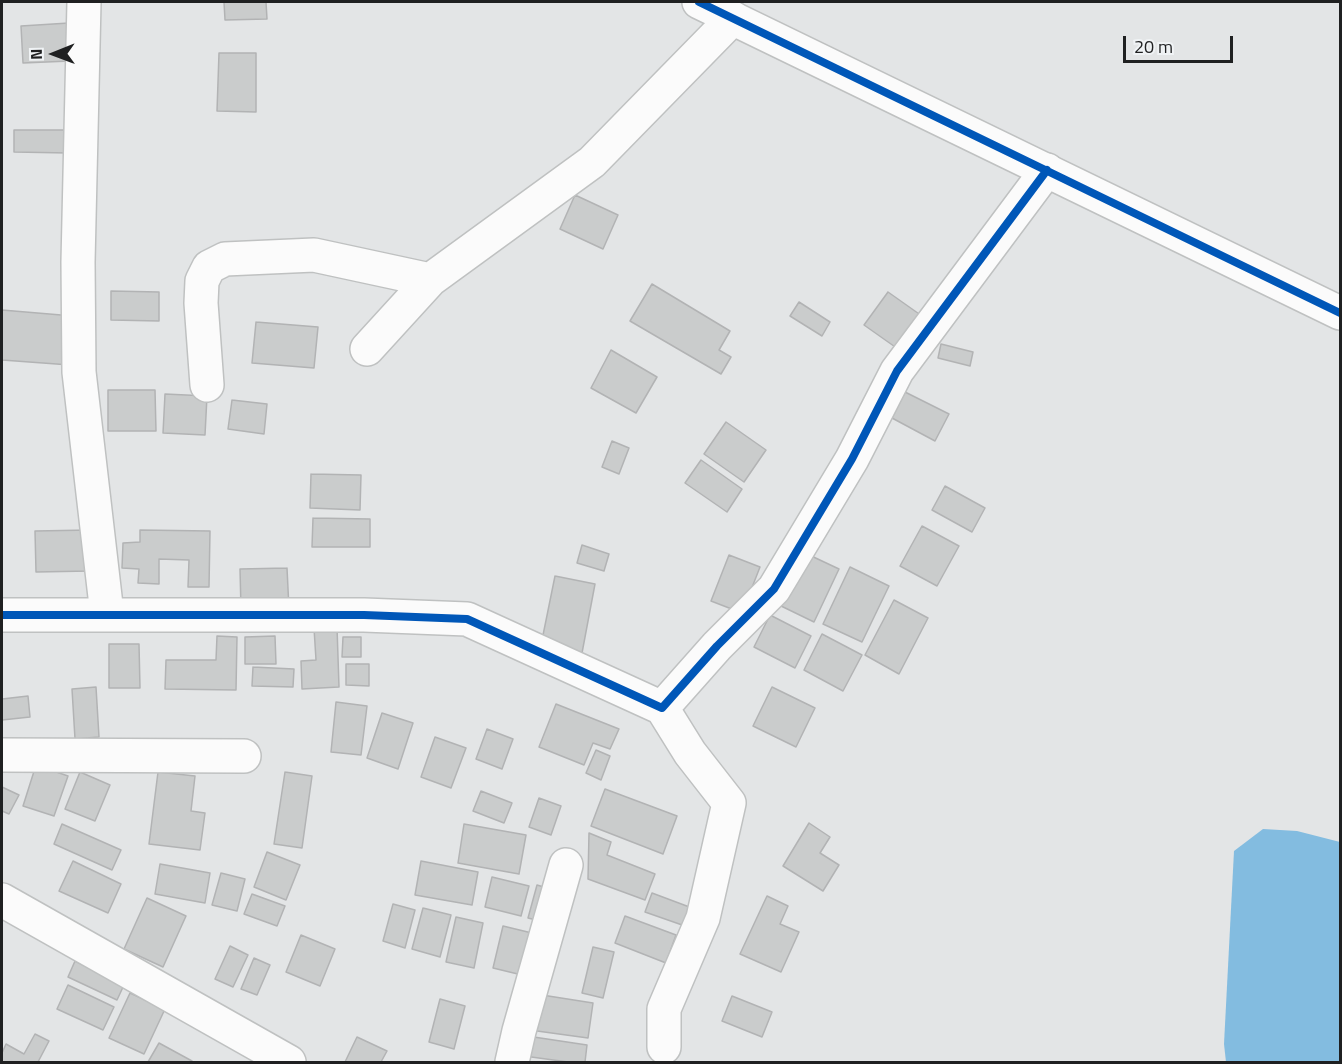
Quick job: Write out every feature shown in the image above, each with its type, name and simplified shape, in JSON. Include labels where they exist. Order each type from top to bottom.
[{"type":"street","points":[[84,2],[78,262],[80,372],[107,614]]},
{"type":"street","points":[[699,2],[1341,313]]},
{"type":"street","points":[[367,350],[430,280],[592,162],[733,18]]},
{"type":"street","points":[[662,708],[717,646],[774,589],[852,459],[897,371],[1047,170]]},
{"type":"street","points":[[207,385],[201,303],[202,281],[209,267],[225,259],[314,255],[430,280]]},
{"type":"street","points":[[2,615],[364,615],[467,619],[662,708],[690,753],[729,803],[703,918],[664,1009],[664,1047]]},
{"type":"street","points":[[2,755],[244,756]]},
{"type":"street","points":[[512,1062],[566,865]]},
{"type":"street","points":[[2,900],[289,1062]]},
{"type":"water","points":[[1263,829],[1297,831],[1340,842],[1340,1062],[1226,1062],[1224,1044],[1234,851]]},
{"type":"building","points":[[224,2],[266,2],[267,19],[225,20]]},
{"type":"building","points":[[69,23],[70,61],[23,63],[21,26]]},
{"type":"building","points":[[219,53],[256,53],[256,112],[217,111]]},
{"type":"building","points":[[14,130],[69,130],[68,153],[14,152]]},
{"type":"building","points":[[575,195],[618,215],[603,249],[560,229]]},
{"type":"building","points":[[652,284],[730,331],[719,350],[731,357],[721,374],[630,321]]},
{"type":"building","points":[[111,291],[159,292],[159,321],[111,320]]},
{"type":"building","points":[[888,292],[922,316],[898,349],[864,325]]},
{"type":"building","points":[[799,302],[830,322],[822,336],[790,316]]},
{"type":"building","points":[[2,310],[73,316],[70,365],[2,360]]},
{"type":"building","points":[[256,322],[318,327],[314,368],[252,363]]},
{"type":"building","points":[[941,344],[973,352],[970,366],[938,358]]},
{"type":"building","points":[[611,350],[657,377],[636,413],[591,388]]},
{"type":"building","points":[[108,390],[155,390],[156,431],[108,431]]},
{"type":"building","points":[[905,392],[949,414],[935,441],[892,418]]},
{"type":"building","points":[[165,394],[207,396],[205,435],[163,433]]},
{"type":"building","points":[[232,400],[267,404],[264,434],[228,429]]},
{"type":"building","points":[[726,422],[766,450],[744,482],[704,454]]},
{"type":"building","points":[[612,441],[629,448],[619,474],[602,467]]},
{"type":"building","points":[[701,460],[742,489],[727,512],[685,483]]},
{"type":"building","points":[[311,474],[361,475],[360,510],[310,508]]},
{"type":"building","points":[[945,486],[985,508],[972,532],[932,510]]},
{"type":"building","points":[[313,518],[370,519],[370,547],[312,547]]},
{"type":"building","points":[[922,526],[959,546],[937,586],[900,566]]},
{"type":"building","points":[[90,530],[90,571],[36,572],[35,531]]},
{"type":"building","points":[[140,530],[210,531],[209,587],[188,587],[189,560],[159,559],[159,584],[138,583],[139,569],[122,568],[123,543],[140,542]]},
{"type":"building","points":[[582,545],[609,554],[604,571],[577,563]]},
{"type":"building","points":[[805,553],[839,569],[814,622],[779,605]]},
{"type":"building","points":[[729,555],[760,567],[742,613],[711,601]]},
{"type":"building","points":[[850,567],[889,586],[862,642],[823,624]]},
{"type":"building","points":[[287,568],[289,609],[241,609],[240,569]]},
{"type":"building","points":[[555,576],[595,584],[582,653],[541,645]]},
{"type":"building","points":[[894,600],[928,618],[899,674],[865,655]]},
{"type":"building","points":[[770,615],[811,636],[795,668],[754,647]]},
{"type":"building","points":[[337,627],[339,687],[302,689],[301,661],[316,660],[314,628]]},
{"type":"building","points":[[822,634],[862,655],[843,691],[804,670]]},
{"type":"building","points":[[217,636],[237,637],[236,690],[165,689],[166,660],[216,660]]},
{"type":"building","points":[[275,636],[276,664],[245,664],[245,637]]},
{"type":"building","points":[[343,637],[361,637],[361,657],[342,657]]},
{"type":"building","points":[[109,644],[139,644],[140,688],[109,688]]},
{"type":"building","points":[[346,664],[369,664],[369,686],[346,685]]},
{"type":"building","points":[[253,667],[294,669],[293,687],[252,686]]},
{"type":"building","points":[[96,687],[99,737],[75,739],[72,689]]},
{"type":"building","points":[[772,687],[815,708],[796,747],[753,726]]},
{"type":"building","points":[[28,696],[30,717],[2,720],[2,699]]},
{"type":"building","points":[[336,702],[367,706],[361,755],[331,752]]},
{"type":"building","points":[[556,704],[619,729],[610,749],[593,743],[584,765],[539,747]]},
{"type":"building","points":[[382,713],[413,723],[398,769],[367,758]]},
{"type":"building","points":[[487,729],[513,739],[502,769],[476,759]]},
{"type":"building","points":[[435,737],[466,748],[451,788],[421,777]]},
{"type":"building","points":[[596,750],[610,756],[601,780],[586,773]]},
{"type":"building","points":[[36,765],[68,776],[54,816],[23,806]]},
{"type":"building","points":[[80,772],[110,785],[95,821],[65,809]]},
{"type":"building","points":[[158,772],[195,776],[191,811],[205,813],[200,850],[149,844]]},
{"type":"building","points":[[285,772],[312,776],[302,848],[274,844]]},
{"type":"building","points":[[2,787],[19,795],[9,814],[2,811]]},
{"type":"building","points":[[605,789],[677,816],[663,854],[591,826]]},
{"type":"building","points":[[481,791],[512,803],[504,823],[473,811]]},
{"type":"building","points":[[539,798],[561,806],[551,835],[529,827]]},
{"type":"building","points":[[809,823],[830,837],[820,853],[839,865],[823,891],[783,866]]},
{"type":"building","points":[[62,824],[121,850],[112,870],[54,844]]},
{"type":"building","points":[[464,824],[526,835],[519,874],[458,863]]},
{"type":"building","points":[[589,833],[611,842],[607,855],[655,874],[645,900],[588,879]]},
{"type":"building","points":[[267,852],[300,865],[286,900],[254,887]]},
{"type":"building","points":[[73,861],[121,884],[108,913],[59,891]]},
{"type":"building","points":[[421,861],[478,872],[472,905],[415,895]]},
{"type":"building","points":[[160,864],[210,873],[205,903],[155,894]]},
{"type":"building","points":[[221,873],[245,879],[237,911],[212,905]]},
{"type":"building","points":[[492,877],[529,886],[521,916],[485,907]]},
{"type":"building","points":[[537,885],[557,891],[548,923],[528,918]]},
{"type":"building","points":[[652,893],[692,908],[685,926],[645,912]]},
{"type":"building","points":[[252,894],[285,906],[277,926],[244,914]]},
{"type":"building","points":[[767,896],[788,906],[780,924],[799,932],[781,972],[740,954]]},
{"type":"building","points":[[147,898],[186,916],[163,967],[124,949]]},
{"type":"building","points":[[393,904],[415,910],[405,948],[383,941]]},
{"type":"building","points":[[423,908],[451,915],[440,957],[412,949]]},
{"type":"building","points":[[625,916],[676,935],[666,963],[615,943]]},
{"type":"building","points":[[456,917],[483,923],[474,968],[446,962]]},
{"type":"building","points":[[503,926],[536,934],[526,976],[493,968]]},
{"type":"building","points":[[301,935],[335,949],[320,986],[286,972]]},
{"type":"building","points":[[230,946],[248,955],[233,987],[215,979]]},
{"type":"building","points":[[593,947],[614,952],[603,998],[582,993]]},
{"type":"building","points":[[254,958],[270,965],[257,995],[241,989]]},
{"type":"building","points":[[75,961],[124,985],[117,1000],[68,977]]},
{"type":"building","points":[[68,985],[114,1007],[103,1030],[57,1009]]},
{"type":"building","points":[[130,993],[165,1009],[144,1054],[109,1038]]},
{"type":"building","points":[[542,995],[593,1003],[588,1038],[537,1031]]},
{"type":"building","points":[[732,996],[772,1012],[762,1037],[722,1021]]},
{"type":"building","points":[[440,999],[465,1006],[454,1049],[429,1042]]},
{"type":"building","points":[[35,1034],[49,1041],[38,1062],[2,1062],[2,1053],[6,1044],[24,1054]]},
{"type":"building","points":[[527,1036],[587,1045],[585,1062],[524,1056]]},
{"type":"building","points":[[357,1037],[387,1051],[381,1062],[345,1062]]},
{"type":"building","points":[[159,1043],[192,1061],[148,1062]]},
{"type":"cycle path","points":[[699,2],[1340,313]]},
{"type":"cycle path","points":[[2,615],[364,615],[467,619],[662,708],[717,646],[774,589],[852,459],[897,371],[1047,170]]}]
